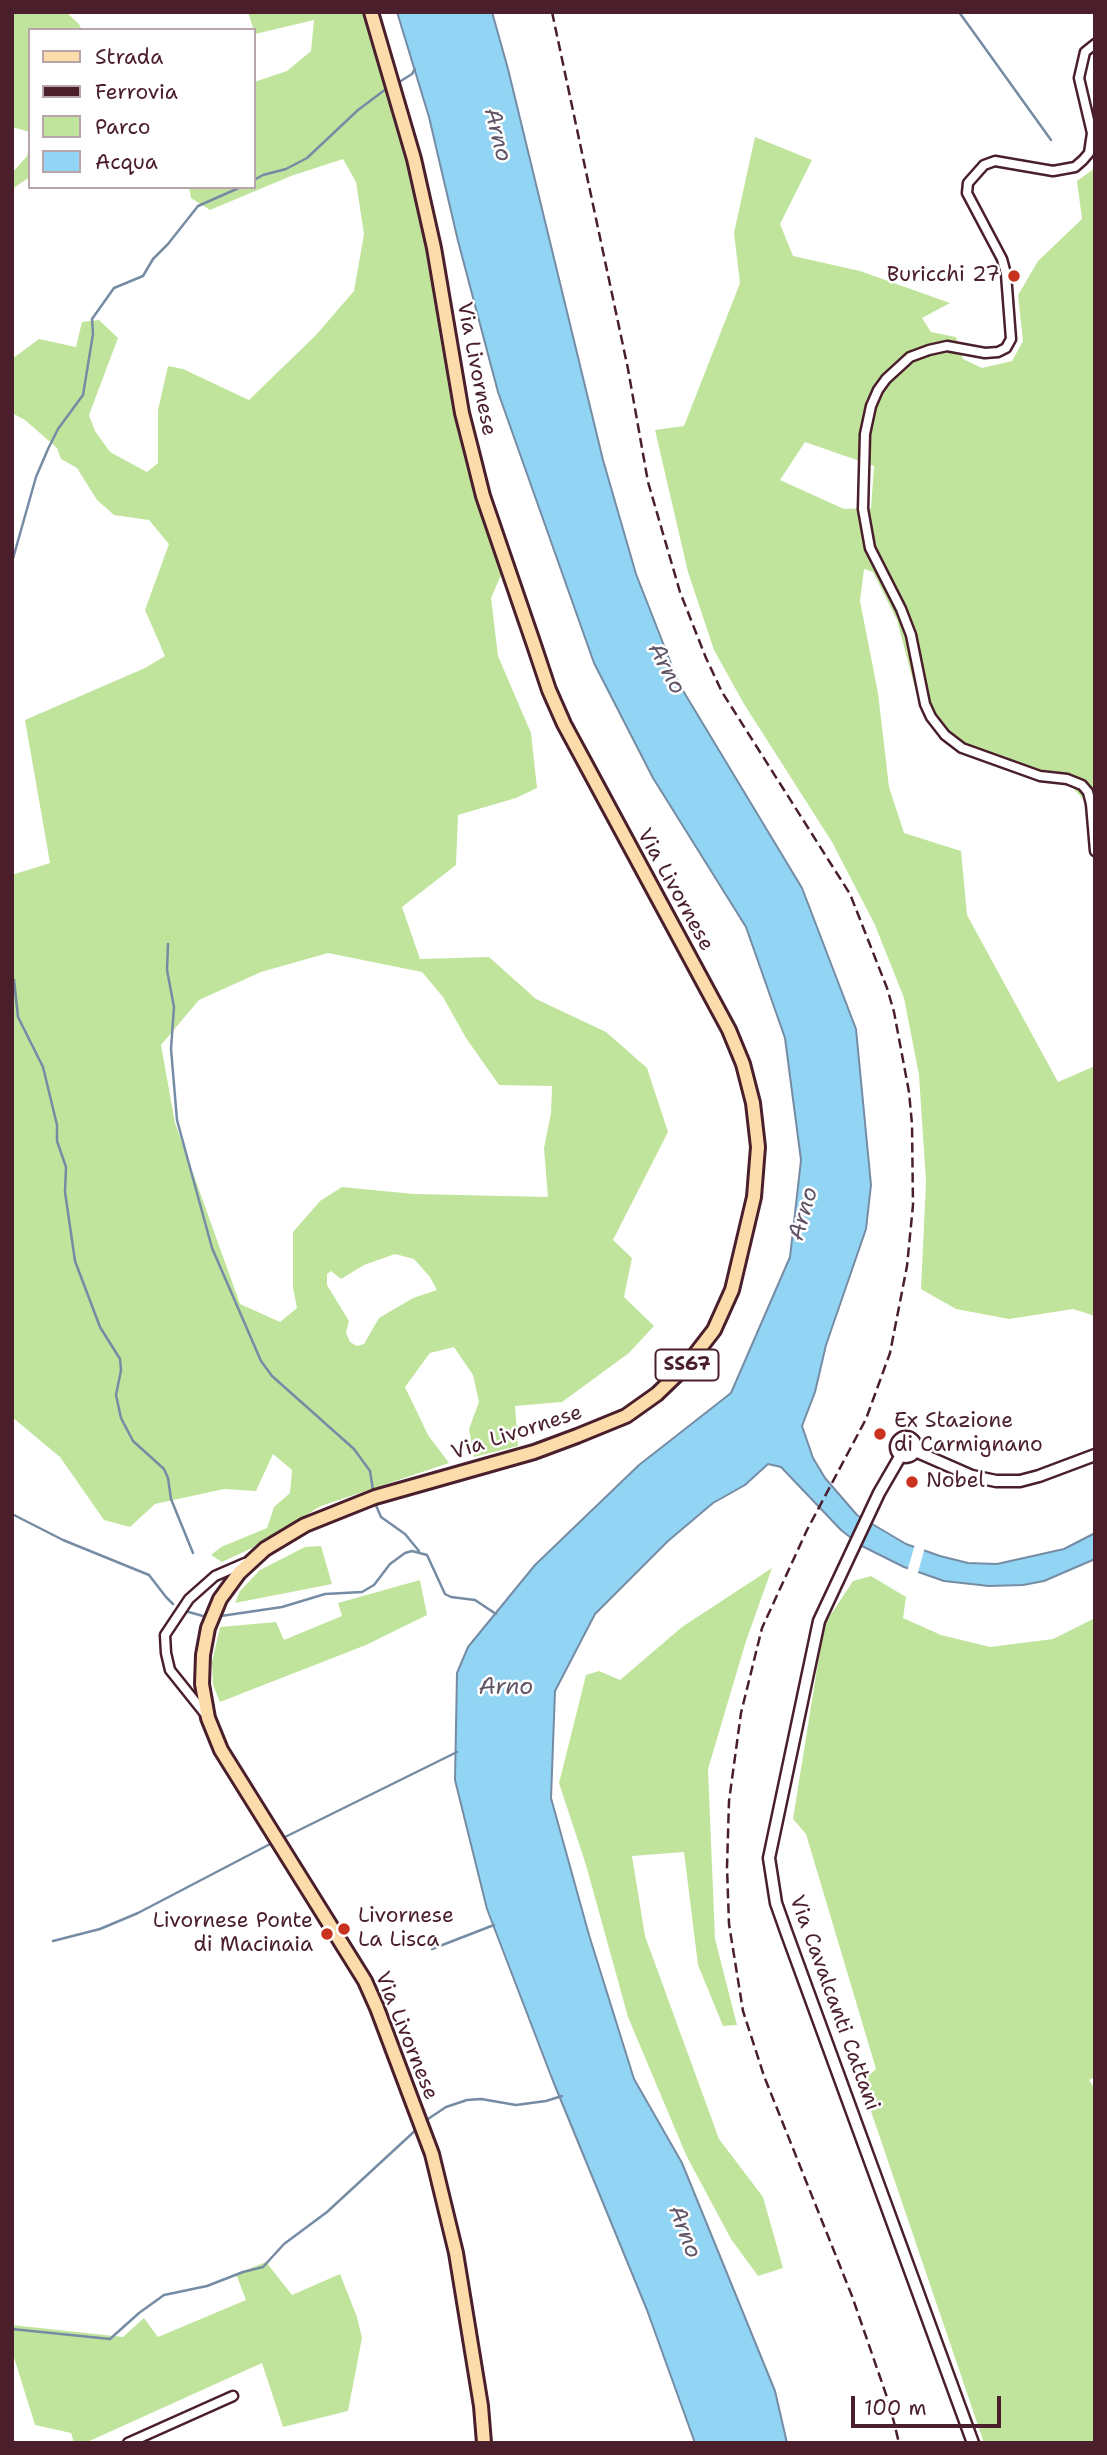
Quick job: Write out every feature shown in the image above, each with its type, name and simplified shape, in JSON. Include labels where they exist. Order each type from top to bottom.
[{"type":"main road","name":"Via Livornese","points":[[371,12],[403,115],[435,248],[462,413],[484,496],[549,690],[564,724],[698,971],[744,1064],[753,1103],[758,1147],[754,1197],[732,1290],[714,1330],[687,1366],[657,1394],[626,1416],[534,1452],[398,1491],[337,1511],[305,1525],[265,1549],[239,1573],[220,1599],[208,1628],[202,1684],[208,1718],[220,1750],[349,1954],[377,2008],[432,2154],[456,2253],[477,2379],[484,2442]]},
{"type":"street","points":[[1095,44],[1085,52],[1079,78],[1092,132],[1089,153],[1083,160],[1075,167],[1053,171],[995,161],[984,165],[968,183],[967,193],[1002,259],[1006,274],[1011,339],[1006,348],[998,352],[985,353],[947,346],[929,350],[910,357],[886,379],[871,406],[865,434],[863,509],[870,548],[911,635],[925,704],[932,717],[945,735],[962,748],[1041,776],[1067,779],[1082,785],[1088,792],[1091,804],[1095,851]]},
{"type":"street","points":[[902,1438],[913,1440],[915,1451],[909,1457],[901,1455],[896,1445],[902,1438]]},
{"type":"street","points":[[915,1451],[972,1475],[996,1481],[1020,1481],[1095,1455]]},
{"type":"street","name":"Via Cavalcanti Cattani","points":[[901,1455],[879,1493],[819,1621],[769,1858],[772,1884],[787,1934],[973,2443]]},
{"type":"street","points":[[208,1718],[170,1670],[165,1635],[189,1599],[215,1576],[255,1559]]},
{"type":"street","points":[[128,2443],[233,2396]]},
{"type":"green space","points":[[12,12],[66,12],[81,28],[28,28],[28,131],[12,127]]},
{"type":"green space","points":[[248,12],[366,12],[398,117],[477,490],[502,573],[491,598],[498,656],[531,733],[537,788],[516,798],[458,815],[456,865],[402,907],[420,959],[489,957],[536,999],[606,1032],[647,1068],[668,1132],[613,1240],[632,1258],[624,1297],[654,1326],[629,1353],[562,1402],[515,1406],[518,1446],[474,1457],[469,1429],[479,1402],[473,1375],[454,1347],[430,1353],[405,1387],[428,1435],[449,1463],[321,1506],[252,1548],[222,1562],[211,1555],[221,1547],[267,1528],[274,1507],[290,1493],[292,1470],[273,1454],[256,1491],[224,1489],[155,1504],[130,1527],[104,1520],[60,1457],[12,1417],[12,875],[50,863],[25,720],[145,668],[165,656],[145,610],[169,544],[149,520],[114,515],[97,500],[77,468],[61,459],[57,448],[25,420],[12,413],[12,359],[39,339],[76,347],[82,322],[99,320],[118,338],[89,415],[95,431],[110,452],[147,472],[158,463],[158,410],[168,366],[183,369],[249,400],[316,335],[354,291],[364,234],[356,182],[343,159],[291,176],[210,210],[191,198],[189,189],[256,189],[256,81],[287,71],[311,51],[314,20],[256,34]],"holes":[[[328,953],[422,972],[443,997],[466,1038],[499,1085],[552,1086],[551,1113],[544,1148],[548,1197],[414,1194],[342,1187],[320,1201],[293,1232],[293,1288],[297,1308],[280,1322],[240,1304],[175,1123],[161,1045],[199,1000],[261,972]],[[395,1254],[414,1259],[430,1277],[437,1290],[413,1298],[379,1318],[364,1344],[357,1346],[350,1342],[346,1333],[349,1321],[327,1285],[327,1274],[331,1271],[341,1279],[364,1265]]]},
{"type":"green space","points":[[755,137],[812,160],[780,224],[793,256],[860,271],[950,303],[922,318],[931,332],[956,337],[963,359],[982,368],[1012,361],[1023,341],[1018,295],[1038,261],[1082,219],[1077,181],[1095,168],[1095,840],[1089,841],[1084,800],[1068,783],[975,759],[942,740],[919,703],[897,620],[873,572],[864,569],[860,601],[878,693],[889,787],[904,833],[961,851],[967,915],[1058,1082],[1095,1066],[1095,1316],[1073,1309],[1009,1319],[956,1309],[921,1289],[926,1182],[919,1075],[904,998],[875,925],[832,842],[744,704],[714,650],[688,572],[655,430],[684,426],[740,283],[734,233]],"holes":[[[805,442],[874,466],[871,508],[844,509],[780,480]]]},
{"type":"green space","points":[[28,152],[28,178],[12,189],[12,173]]},
{"type":"green space","points":[[321,1546],[332,1584],[235,1603],[240,1591],[260,1570],[305,1547]]},
{"type":"green space","points":[[772,1568],[746,1641],[708,1769],[715,1939],[737,2025],[723,2026],[698,1965],[684,1852],[632,1856],[645,1936],[719,2139],[763,2197],[783,2268],[758,2276],[731,2239],[686,2155],[628,2017],[586,1865],[559,1783],[586,1675],[599,1671],[620,1680],[682,1627]]},
{"type":"green space","points":[[871,1576],[906,1597],[903,1618],[941,1635],[990,1647],[1053,1639],[1095,1618],[1095,2077],[1089,2080],[1095,2089],[1095,2443],[984,2443],[861,2082],[876,2069],[806,1834],[793,1819],[824,1625],[853,1581]]},
{"type":"green space","points":[[420,1580],[427,1615],[366,1645],[220,1702],[213,1685],[212,1662],[220,1627],[276,1622],[284,1640],[342,1616],[338,1603]]},
{"type":"green space","points":[[266,2262],[292,2295],[340,2274],[362,2338],[348,2411],[283,2427],[262,2363],[85,2443],[74,2443],[71,2433],[35,2425],[12,2351],[12,2325],[123,2337],[144,2318],[158,2337],[246,2300],[236,2274]]},
{"type":"water","name":"Arno","points":[[397,12],[492,12],[603,460],[636,574],[679,684],[802,888],[856,1029],[871,1185],[866,1229],[826,1345],[815,1392],[802,1426],[813,1458],[825,1478],[857,1515],[906,1544],[940,1556],[968,1563],[997,1564],[1064,1549],[1095,1533],[1095,1559],[1044,1581],[989,1586],[944,1581],[904,1567],[860,1545],[841,1530],[781,1467],[768,1464],[745,1485],[713,1503],[668,1541],[595,1614],[555,1691],[551,1798],[589,1935],[634,2079],[682,2163],[775,2391],[787,2443],[695,2443],[647,2310],[553,2081],[487,1909],[455,1780],[457,1673],[468,1647],[535,1565],[639,1465],[731,1393],[790,1257],[801,1160],[785,1038],[746,927],[653,778],[594,663],[498,392],[429,117]]},
{"type":"pier","points":[[915,1544],[925,1547],[917,1576],[907,1572]]},
{"type":"waterway","points":[[959,12],[1051,140]]},
{"type":"waterway","points":[[396,84],[415,69]]},
{"type":"waterway","points":[[256,179],[286,169],[307,158],[358,110],[390,86]]},
{"type":"waterway","points":[[12,562],[36,477],[58,429],[83,395],[93,334],[92,319],[114,288],[143,276],[153,259],[198,206],[236,189]]},
{"type":"waterway","points":[[168,944],[167,970],[174,1007],[171,1049],[177,1120],[212,1248],[261,1361],[272,1376],[354,1449],[370,1471],[373,1490]]},
{"type":"waterway","points":[[14,980],[18,1017],[43,1067],[57,1125],[57,1141],[66,1167],[65,1192],[75,1261],[100,1327],[120,1359],[121,1370],[116,1395],[121,1418],[133,1441],[164,1469],[171,1499],[193,1553]]},
{"type":"waterway","points":[[375,1503],[381,1517],[405,1534],[419,1551]]},
{"type":"waterway","points":[[12,1514],[63,1540],[149,1575],[173,1604]]},
{"type":"waterway","points":[[221,1616],[282,1607],[325,1594],[362,1592],[374,1585],[390,1564],[412,1551],[427,1555],[445,1594],[475,1600],[496,1614]]},
{"type":"waterway","points":[[185,1611],[203,1616]]},
{"type":"waterway","points":[[281,1839],[457,1752]]},
{"type":"waterway","points":[[53,1941],[100,1929],[138,1913],[272,1843]]},
{"type":"waterway","points":[[432,1949],[494,1925]]},
{"type":"waterway","points":[[425,2121],[446,2107],[467,2100],[481,2099],[516,2105],[562,2096]]},
{"type":"waterway","points":[[12,2329],[110,2339],[164,2295],[207,2286],[263,2267],[284,2244],[327,2212],[418,2128]]},
{"type":"railway","points":[[552,12],[628,369],[648,482],[680,592],[722,692],[850,894],[887,988],[909,1092],[913,1205],[907,1266],[890,1353],[866,1419],[807,1530],[762,1628],[741,1713],[729,1801],[727,1867],[729,1924],[743,2011],[764,2076],[852,2296],[890,2406],[899,2443]]},
{"type":"place","name":"Buricchi 27","points":[[1014,276]]},
{"type":"place","name":"Ex Stazione di Carmignano","points":[[880,1434]]},
{"type":"place","name":"Nobel","points":[[912,1482]]},
{"type":"place","name":"Livornese La Lisca","points":[[344,1929]]},
{"type":"place","name":"Livornese Ponte di Macinaia","points":[[327,1934]]}]
